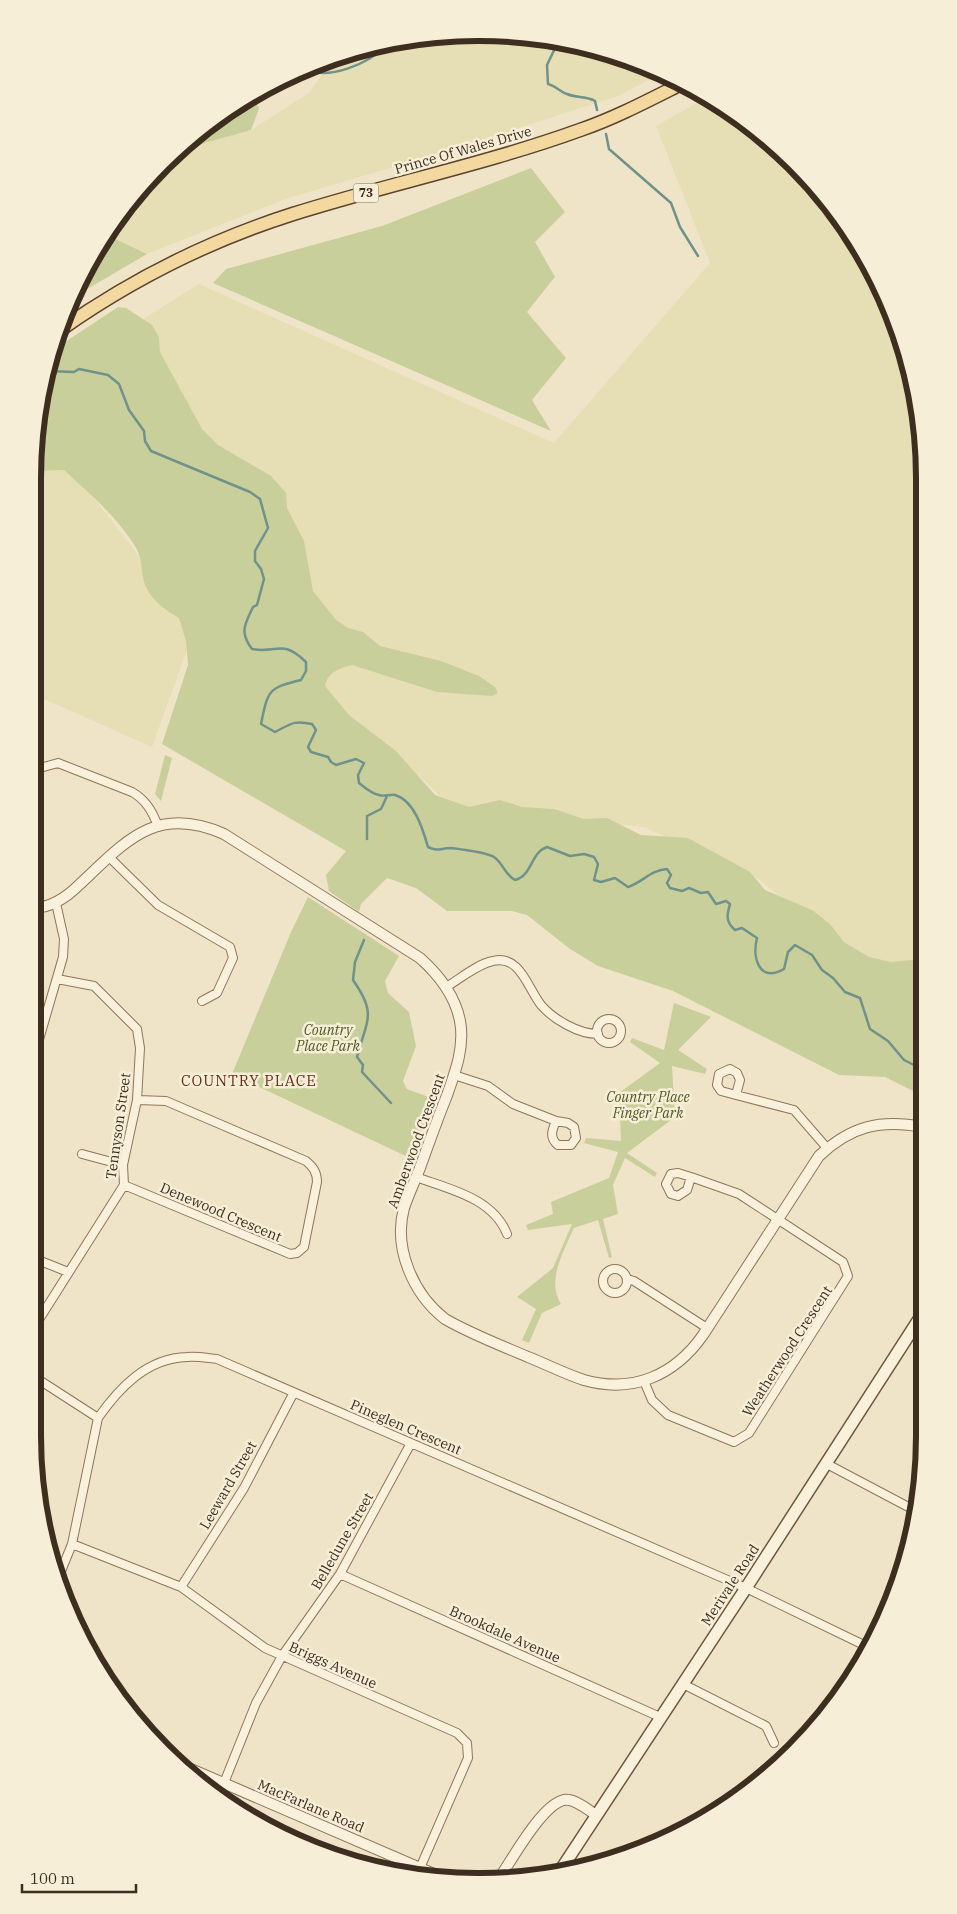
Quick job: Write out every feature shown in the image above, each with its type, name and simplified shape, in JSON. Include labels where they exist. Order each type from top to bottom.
[{"type":"main road","name":"Prince Of Wales Drive","points":[[70,324],[129,286],[185,258],[258,227],[317,207],[537,145],[582,130],[674,87]]},
{"type":"main road","name":"Merivale Road","points":[[565,1864],[916,1325]]},
{"type":"street","points":[[41,768],[58,763],[132,792],[143,798],[153,813],[158,826]]},
{"type":"street","name":"Amberwood Crescent","points":[[41,906],[56,903],[70,893],[139,832],[158,826],[190,825],[208,827],[224,834],[420,958],[437,974],[446,987],[456,1005],[460,1022],[459,1057],[454,1075],[404,1209],[402,1243],[412,1278],[431,1308],[456,1325],[585,1380],[620,1385],[644,1381],[655,1378],[684,1359],[707,1328],[811,1166],[827,1148],[857,1130],[873,1125],[891,1123],[916,1127]]},
{"type":"street","points":[[109,857],[158,905],[230,947],[233,958],[217,993],[202,1001]]},
{"type":"street","points":[[41,1034],[63,957],[64,939],[56,903]]},
{"type":"street","points":[[446,987],[488,962],[504,960],[518,969],[540,1004],[554,1016],[590,1034],[598,1034]]},
{"type":"street","name":"Tennyson Street","points":[[41,1316],[124,1185],[123,1165],[137,1100],[140,1048],[137,1029],[94,986],[58,979]]},
{"type":"street","points":[[454,1075],[488,1086],[513,1104],[556,1121]]},
{"type":"street","points":[[736,1095],[794,1110],[827,1148]]},
{"type":"street","name":"Denewood Crescent","points":[[124,1185],[290,1254],[297,1253],[304,1247],[318,1182],[314,1170],[306,1161],[166,1101],[137,1100]]},
{"type":"street","points":[[82,1154],[123,1165]]},
{"type":"street","points":[[416,1177],[472,1197],[498,1217],[507,1234]]},
{"type":"street","points":[[690,1177],[731,1189],[777,1219]]},
{"type":"street","name":"Weatherwood Crescent","points":[[644,1381],[652,1400],[668,1415],[734,1442],[749,1433],[848,1276],[843,1262],[777,1219]]},
{"type":"street","points":[[41,1261],[68,1272]]},
{"type":"street","points":[[627,1279],[634,1281],[707,1328]]},
{"type":"street","name":"Pineglen Crescent","points":[[62,1569],[72,1544],[98,1418],[120,1388],[143,1370],[172,1359],[187,1357],[217,1359],[294,1394],[746,1588],[862,1644]]},
{"type":"street","points":[[41,1382],[98,1418]]},
{"type":"street","name":"Leeward Street","points":[[180,1587],[244,1488],[294,1394]]},
{"type":"street","name":"Belledune Street","points":[[224,1783],[256,1703],[282,1656],[340,1574],[411,1443]]},
{"type":"street","points":[[827,1464],[909,1508]]},
{"type":"street","name":"Briggs Avenue","points":[[72,1544],[180,1587],[265,1648],[458,1734],[467,1744],[468,1758],[420,1868]]},
{"type":"street","name":"Brookdale Avenue","points":[[340,1574],[660,1717]]},
{"type":"street","points":[[683,1684],[766,1726],[774,1743]]},
{"type":"street","name":"MacFarlane Road","points":[[200,1772],[423,1869]]},
{"type":"street","points":[[503,1872],[541,1817],[558,1800],[568,1799],[596,1815]]},
{"type":"shaded area","points":[[450,42],[507,42],[536,45],[592,56],[619,64],[653,78],[618,96],[448,151],[288,198],[147,254],[114,238],[150,190],[169,169],[195,146],[251,130],[309,93],[326,69],[338,64],[393,50]]},
{"type":"shaded area","points":[[700,102],[745,132],[767,150],[807,190],[842,236],[871,285],[893,338],[907,393],[915,450],[916,972],[857,957],[757,878],[644,827],[455,809],[418,775],[324,700],[267,478],[184,422],[140,321],[199,284],[554,443],[710,263],[656,126]]},
{"type":"shaded area","points":[[44,434],[195,628],[152,747],[41,698],[41,478]]},
{"type":"green space","points":[[257,102],[259,109],[251,130],[195,146]]},
{"type":"green space","points":[[531,168],[565,212],[535,242],[555,277],[527,312],[566,358],[532,400],[551,431],[213,283],[226,269],[382,226]]},
{"type":"green space","points":[[114,238],[147,254],[83,291]]},
{"type":"green space","points":[[118,307],[126,308],[152,325],[159,337],[160,352],[202,429],[218,445],[271,476],[286,493],[287,508],[304,541],[313,591],[336,620],[348,628],[363,632],[380,646],[441,661],[479,676],[495,687],[498,693],[492,696],[437,692],[352,665],[339,669],[329,677],[325,686],[349,715],[396,751],[435,795],[469,807],[500,800],[522,807],[554,809],[584,819],[607,818],[641,835],[688,838],[750,872],[765,890],[812,910],[830,924],[844,942],[869,957],[891,962],[916,960],[916,1092],[885,1077],[839,1075],[673,991],[598,966],[570,949],[527,915],[512,911],[447,911],[416,888],[387,878],[361,904],[359,912],[329,891],[326,875],[346,851],[162,744],[188,665],[186,641],[179,618],[152,597],[144,582],[138,551],[120,525],[64,470],[41,471],[45,421],[62,344]]},
{"type":"green space","points":[[165,755],[172,758],[161,801],[155,794]]},
{"type":"green space","name":"Country Place Park","points":[[308,897],[399,956],[385,981],[388,993],[409,1012],[416,1046],[403,1081],[407,1089],[434,1099],[412,1159],[232,1074],[291,932]]},
{"type":"green space","name":"Country Place Finger Park","points":[[674,1003],[711,1017],[678,1050],[707,1069],[705,1074],[672,1066],[675,1117],[627,1153],[657,1173],[655,1177],[625,1158],[613,1185],[618,1214],[603,1219],[612,1257],[609,1258],[598,1220],[574,1228],[558,1266],[556,1276],[555,1286],[561,1304],[542,1313],[529,1343],[522,1340],[536,1309],[517,1297],[553,1268],[572,1224],[528,1230],[526,1225],[553,1214],[551,1202],[609,1178],[618,1152],[584,1143],[586,1138],[621,1141],[619,1093],[660,1063],[630,1042],[632,1038],[664,1050]]},
{"type":"waterway","points":[[555,48],[547,65],[548,84],[567,94],[595,101],[597,110]]},
{"type":"waterway","points":[[318,72],[325,73],[348,68],[376,54]]},
{"type":"waterway","points":[[606,134],[609,149],[671,203],[680,227],[698,256]]},
{"type":"waterway","points":[[55,371],[74,372],[79,369],[108,375],[119,384],[129,410],[144,431],[145,441],[151,451],[250,492],[260,499],[268,528],[255,551],[255,561],[261,569],[264,579],[257,605],[253,607],[244,633],[252,649],[285,649],[298,655],[306,662],[306,671],[301,680],[282,685],[271,692],[261,724],[275,732],[296,723],[312,724],[316,730],[308,747],[311,752],[328,757],[336,765],[356,759],[364,763],[358,775],[359,783],[374,793],[383,796],[395,795],[408,803],[417,817],[428,847],[437,850],[455,849],[494,857],[515,880],[525,874],[537,854],[547,847],[570,856],[584,854],[594,857],[598,864],[594,880],[601,882],[615,878],[628,887],[656,872],[667,869],[671,875],[667,883],[670,888],[682,891],[689,888],[701,893],[708,892],[716,904],[726,901],[730,904],[728,921],[735,930],[742,928],[757,938],[757,960],[763,971],[775,973],[784,969],[788,952],[795,945],[812,955],[822,970],[833,978],[845,992],[860,998],[870,1029],[888,1041],[904,1060],[916,1066]]},
{"type":"waterway","points":[[367,839],[367,816],[381,809],[387,796]]},
{"type":"waterway","points":[[364,940],[355,962],[353,980],[365,1001],[368,1017],[357,1057],[363,1065],[362,1072],[391,1103]]},
{"type":"district","name":"COUNTRY PLACE","points":[[249,1081]]}]
